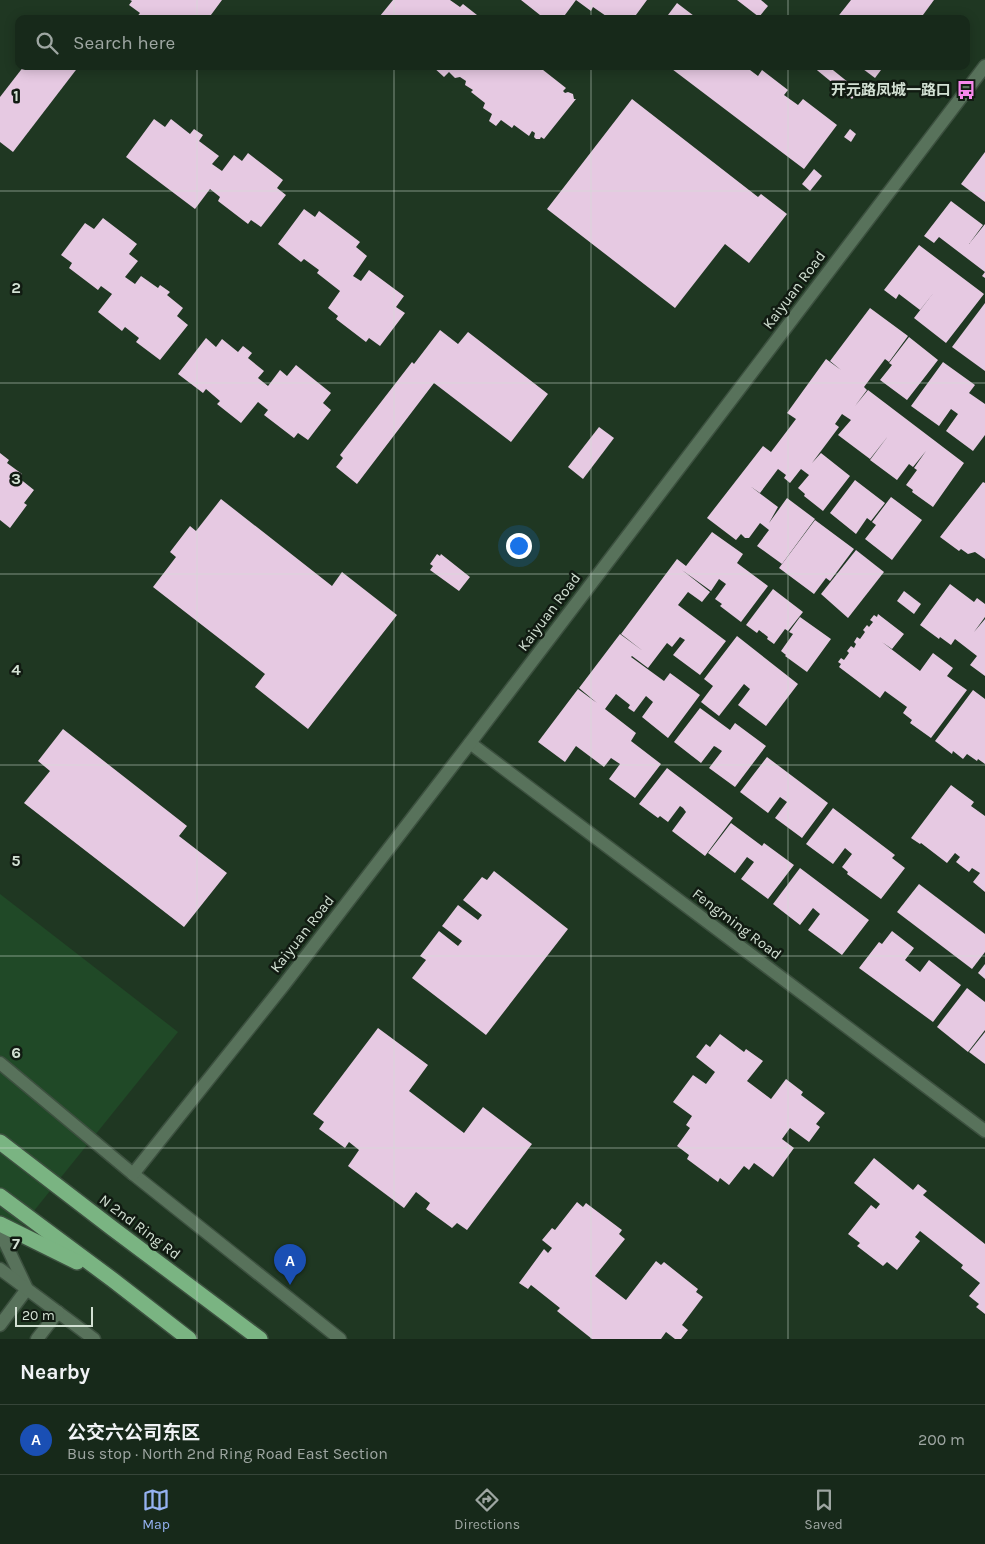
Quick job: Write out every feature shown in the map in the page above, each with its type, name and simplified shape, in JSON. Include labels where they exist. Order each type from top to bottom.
[{"type":"highway","name":"N 2nd Ring Rd","points":[[0,1142],[260,1339]]},
{"type":"highway","points":[[0,1196],[113,1280],[188,1339]]},
{"type":"highway","points":[[0,1224],[113,1280]]},
{"type":"street","name":"Kaiyuan Road","points":[[133,1174],[283,986],[470,743],[985,66]]},
{"type":"street","name":"Fengming Road","points":[[470,743],[985,1131]]},
{"type":"street","points":[[0,1063],[133,1174],[340,1339]]},
{"type":"street","points":[[0,1232],[28,1289]]},
{"type":"street","points":[[0,1269],[94,1339]]},
{"type":"street","points":[[0,1325],[28,1289]]},
{"type":"street","points":[[38,1339],[58,1312]]},
{"type":"green space","points":[[0,894],[178,1032],[0,1253]]},
{"type":"building","points":[[130,0],[222,0],[211,15],[138,15],[140,13],[129,5],[132,1]]},
{"type":"building","points":[[393,0],[450,0],[460,7],[463,4],[477,15],[381,15]]},
{"type":"building","points":[[521,0],[576,0],[565,15],[540,15]]},
{"type":"building","points":[[576,0],[647,0],[636,15],[605,15],[593,7],[591,11]]},
{"type":"building","points":[[737,0],[761,0],[768,6],[761,15],[756,15]]},
{"type":"building","points":[[851,0],[934,0],[923,15],[839,15]]},
{"type":"building","points":[[677,3],[693,15],[668,15]]},
{"type":"building","points":[[21,70],[76,70],[13,152],[0,142],[0,97]]},
{"type":"building","points":[[436,70],[543,70],[566,88],[563,91],[565,93],[573,94],[574,99],[576,99],[544,139],[541,137],[536,139],[534,137],[535,133],[532,131],[529,136],[514,125],[512,128],[501,120],[496,126],[489,121],[492,114],[483,108],[485,103],[471,92],[473,90],[465,85],[466,81],[460,77],[455,78],[449,72],[444,77]]},
{"type":"building","points":[[673,70],[750,70],[758,76],[762,70],[788,90],[784,95],[798,105],[803,99],[837,125],[804,169]]},
{"type":"building","points":[[817,70],[833,70],[859,91],[852,99]]},
{"type":"building","points":[[864,70],[881,70],[875,78]]},
{"type":"building","points":[[632,99],[758,197],[761,194],[787,214],[749,263],[725,244],[675,308],[547,209]]},
{"type":"building","points":[[154,119],[165,127],[171,119],[190,134],[194,129],[203,135],[199,141],[219,156],[212,164],[222,171],[234,155],[242,161],[248,153],[283,180],[277,188],[286,195],[261,227],[251,220],[248,224],[218,201],[220,197],[210,189],[195,209],[126,157]]},
{"type":"building","points":[[850,129],[856,134],[851,142],[844,137]]},
{"type":"building","points":[[985,152],[985,202],[961,184]]},
{"type":"building","points":[[814,169],[822,176],[810,191],[802,184]]},
{"type":"building","points":[[951,201],[983,225],[969,244],[985,224],[985,272],[939,237],[934,243],[924,236]]},
{"type":"building","points":[[304,209],[315,217],[319,211],[360,242],[356,247],[367,256],[353,276],[361,281],[369,270],[404,296],[396,307],[405,313],[380,346],[369,338],[366,342],[336,319],[338,316],[328,308],[340,291],[317,273],[319,270],[304,259],[301,262],[278,244]]},
{"type":"building","points":[[103,218],[137,244],[129,254],[138,261],[125,277],[135,284],[141,276],[158,288],[160,285],[170,292],[167,295],[183,308],[177,316],[188,325],[160,360],[136,342],[139,338],[125,327],[122,331],[98,312],[112,294],[101,286],[98,290],[69,268],[72,263],[61,255],[85,223],[94,229]]},
{"type":"building","points":[[919,245],[984,294],[946,343],[914,318],[935,291],[920,310],[899,294],[896,299],[884,290]]},
{"type":"building","points":[[985,303],[985,371],[952,347]]},
{"type":"building","points":[[870,308],[908,336],[889,362],[885,359],[864,387],[867,390],[855,406],[868,390],[964,463],[933,507],[912,492],[913,490],[906,485],[917,470],[914,468],[926,451],[913,467],[909,464],[897,480],[870,460],[888,436],[870,459],[838,435],[851,420],[842,414],[835,424],[839,427],[812,463],[821,453],[850,476],[823,511],[804,496],[805,494],[798,488],[809,475],[801,469],[790,483],[784,478],[786,475],[778,469],[760,493],[750,486],[778,507],[769,523],[787,498],[815,519],[782,564],[757,546],[769,530],[760,523],[749,538],[745,538],[741,534],[736,540],[707,518],[763,446],[771,452],[796,419],[787,413],[826,359],[841,370],[830,361]]},
{"type":"building","points":[[440,330],[458,344],[468,332],[548,394],[511,442],[434,383],[357,484],[336,467],[343,458],[340,455],[412,362],[414,364]]},
{"type":"building","points":[[909,337],[938,360],[907,400],[880,380],[892,365],[889,363]]},
{"type":"building","points":[[206,338],[216,347],[222,339],[238,352],[243,346],[252,353],[248,358],[264,371],[258,378],[268,386],[280,370],[287,376],[296,365],[331,393],[323,403],[331,410],[308,440],[298,433],[294,438],[264,415],[268,410],[258,402],[241,423],[217,404],[220,401],[206,389],[203,393],[178,374]]},
{"type":"building","points":[[943,362],[975,385],[969,393],[985,404],[985,435],[973,451],[946,431],[958,414],[951,409],[939,426],[911,406]]},
{"type":"building","points":[[599,427],[614,438],[583,479],[568,467]]},
{"type":"building","points":[[0,453],[9,460],[7,463],[22,474],[19,478],[34,490],[24,503],[27,505],[10,528],[0,520]]},
{"type":"building","points":[[855,480],[885,503],[871,521],[867,518],[856,534],[830,513]]},
{"type":"building","points":[[983,482],[985,483],[985,559],[975,552],[968,554],[961,549],[959,551],[940,537]]},
{"type":"building","points":[[891,497],[922,520],[892,560],[865,539],[876,525],[872,522]]},
{"type":"building","points":[[221,499],[332,586],[342,572],[397,615],[308,729],[255,687],[265,674],[153,587],[176,557],[170,552],[190,526],[196,531]]},
{"type":"building","points":[[815,520],[854,549],[830,581],[826,578],[814,594],[779,568]]},
{"type":"building","points":[[712,532],[743,554],[737,563],[768,586],[741,622],[720,606],[722,604],[715,599],[726,584],[719,579],[711,591],[682,570],[710,592],[702,602],[688,592],[678,605],[726,641],[700,675],[673,655],[685,640],[680,637],[672,647],[667,643],[648,668],[631,657],[664,681],[670,673],[700,695],[668,738],[642,717],[653,702],[646,696],[634,712],[628,708],[630,705],[616,694],[605,709],[636,733],[631,741],[661,764],[635,798],[609,779],[620,764],[611,758],[604,767],[576,746],[565,762],[538,742],[578,689],[597,703],[579,688],[620,634],[643,651],[621,634],[677,559],[686,566]]},
{"type":"building","points":[[856,550],[884,572],[848,618],[821,594]]},
{"type":"building","points":[[437,554],[440,556],[441,554],[470,577],[459,591],[430,570],[433,566],[430,564]]},
{"type":"building","points":[[950,584],[974,602],[977,598],[985,604],[985,617],[974,632],[985,619],[985,676],[970,665],[977,656],[955,639],[951,645],[920,625]]},
{"type":"building","points":[[773,589],[803,612],[788,631],[785,629],[774,644],[759,630],[757,633],[746,625]]},
{"type":"building","points":[[904,591],[921,604],[914,614],[897,601]]},
{"type":"building","points":[[878,614],[904,634],[892,649],[882,642],[920,671],[933,653],[953,668],[947,676],[967,690],[931,738],[910,723],[912,720],[903,713],[907,707],[885,691],[880,698],[839,667],[841,664],[838,662],[841,658],[844,660],[851,646],[854,648],[856,644],[854,642],[857,637],[860,639],[865,632],[863,630],[873,622],[870,620],[874,615],[877,617]]},
{"type":"building","points":[[800,617],[831,639],[807,672],[781,651],[793,634],[789,632]]},
{"type":"building","points":[[737,636],[798,684],[766,726],[738,705],[750,689],[744,684],[719,716],[701,702],[713,686],[704,679]]},
{"type":"building","points":[[973,690],[985,699],[985,764],[967,754],[963,759],[953,751],[952,754],[935,741]]},
{"type":"building","points":[[700,708],[730,730],[735,723],[766,746],[735,787],[709,768],[722,751],[714,746],[701,763],[674,742]]},
{"type":"building","points":[[63,729],[187,826],[179,836],[227,873],[184,927],[24,803],[50,771],[38,761]]},
{"type":"building","points":[[767,757],[828,803],[802,838],[775,818],[787,802],[780,797],[768,813],[740,792]]},
{"type":"building","points":[[667,768],[733,818],[705,856],[672,831],[686,812],[683,808],[680,806],[668,822],[660,816],[658,818],[639,804]]},
{"type":"building","points":[[951,785],[974,802],[971,806],[985,816],[985,892],[973,882],[980,873],[972,868],[969,872],[956,862],[960,857],[955,853],[947,863],[921,843],[911,838]]},
{"type":"building","points":[[833,808],[895,855],[892,858],[905,868],[881,899],[847,874],[848,872],[842,867],[852,854],[845,848],[833,864],[806,844]]},
{"type":"building","points":[[731,823],[762,846],[764,843],[794,865],[768,899],[741,879],[754,862],[747,857],[735,873],[708,853]]},
{"type":"building","points":[[800,868],[869,920],[842,955],[808,930],[820,914],[813,908],[800,925],[773,904]]},
{"type":"building","points":[[494,871],[568,929],[486,1035],[412,978],[426,960],[420,956],[439,931],[458,946],[462,941],[442,926],[458,905],[478,920],[482,915],[463,900],[482,877],[487,880]]},
{"type":"building","points":[[919,884],[985,934],[985,952],[972,969],[897,912]]},
{"type":"building","points":[[892,931],[914,948],[905,960],[920,972],[929,960],[961,985],[933,1022],[859,968],[879,942],[882,944]]},
{"type":"building","points":[[985,964],[985,979],[978,973]]},
{"type":"building","points":[[967,988],[985,1002],[985,1030],[968,1052],[937,1027]]},
{"type":"building","points":[[378,1028],[428,1065],[409,1091],[464,1133],[483,1107],[532,1144],[467,1230],[457,1223],[452,1228],[426,1209],[430,1203],[416,1192],[404,1208],[348,1166],[359,1150],[349,1142],[345,1148],[319,1129],[324,1122],[313,1114]]},
{"type":"building","points":[[985,1032],[985,1064],[969,1052]]},
{"type":"building","points":[[720,1034],[744,1052],[746,1049],[763,1061],[747,1081],[771,1099],[786,1079],[803,1092],[801,1095],[825,1113],[816,1124],[820,1127],[809,1142],[790,1128],[782,1139],[794,1148],[773,1177],[754,1163],[749,1170],[744,1166],[729,1185],[720,1178],[718,1182],[687,1159],[689,1155],[677,1146],[690,1128],[686,1125],[692,1116],[673,1102],[693,1075],[706,1084],[715,1072],[696,1057],[706,1044],[710,1047]]},
{"type":"building","points":[[874,1158],[913,1190],[918,1184],[927,1191],[923,1195],[985,1244],[985,1314],[976,1307],[979,1304],[969,1296],[980,1283],[961,1268],[963,1265],[920,1231],[915,1237],[920,1241],[897,1270],[887,1262],[883,1266],[857,1246],[860,1243],[848,1234],[871,1205],[876,1209],[880,1204],[854,1183]]},
{"type":"building","points":[[577,1202],[583,1207],[586,1203],[622,1230],[619,1234],[625,1239],[595,1276],[626,1300],[656,1261],[661,1265],[664,1262],[698,1289],[696,1292],[703,1297],[682,1325],[688,1330],[681,1339],[675,1339],[666,1332],[661,1339],[592,1339],[557,1311],[560,1308],[531,1285],[528,1289],[519,1283],[544,1249],[548,1253],[552,1248],[542,1240],[552,1228],[555,1230]]},
{"type":"place","name":"开元路凤城一路口","points":[[966,90]]},
{"type":"place","name":"公交六公司东区","points":[[290,1285]]}]
